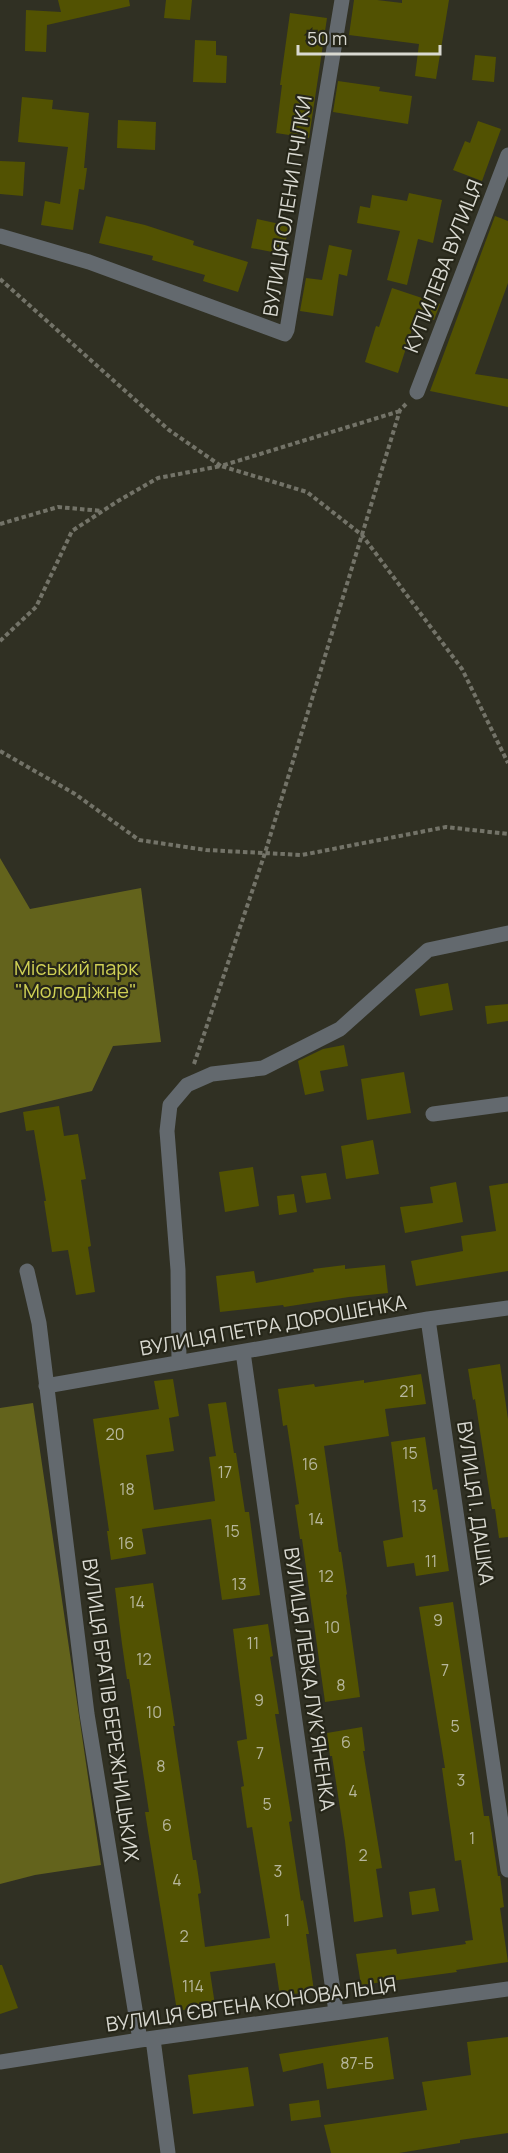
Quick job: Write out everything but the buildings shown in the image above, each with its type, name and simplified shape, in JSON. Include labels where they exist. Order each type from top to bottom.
[{"type":"street","name":"ВУЛИЦЯ ОЛЕНИ ПЧІЛКИ","points":[[0,236],[89,262],[285,334],[342,0]]},
{"type":"street","name":"КУПИЛЕВА ВУЛИЦЯ","points":[[417,392],[508,155]]},
{"type":"street","points":[[179,1362],[178,1270],[167,1131],[170,1105],[187,1085],[212,1074],[263,1068],[340,1029],[428,950],[508,933]]},
{"type":"street","points":[[433,1114],[508,1104]]},
{"type":"street","name":"ВУЛИЦЯ БРАТІВ БЕРЕЖНИЦЬКИХ","points":[[27,1271],[39,1323],[87,1713],[168,2153]]},
{"type":"street","name":"ВУЛИЦЯ ПЕТРА ДОРОШЕНКА","points":[[46,1386],[428,1319],[508,1308]]},
{"type":"street","name":"ВУЛИЦЯ І. ДАШКА","points":[[428,1319],[508,1870]]},
{"type":"street","name":"ВУЛИЦЯ ЛЕВКА ЛУК'ЯНЕНКА","points":[[243,1352],[336,2012]]},
{"type":"street","name":"ВУЛИЦЯ ЄВГЕНА КОНОВАЛЬЦЯ","points":[[0,2062],[147,2039],[508,1989]]},
{"type":"path","points":[[0,279],[169,430],[221,466],[307,492],[362,535],[462,669],[508,763]]},
{"type":"path","points":[[187,1085],[265,853],[400,410],[417,392]]},
{"type":"path","points":[[0,641],[36,607],[72,531],[158,478],[221,466],[400,410]]},
{"type":"path","points":[[0,524],[58,507],[103,511]]},
{"type":"path","points":[[0,751],[75,794],[139,840],[206,849],[302,855],[446,828],[508,834]]},
{"type":"green space","name":"Міський парк \"Молодіжне\"","points":[[0,858],[30,909],[141,888],[161,1042],[113,1046],[92,1091],[0,1113]]},
{"type":"green space","points":[[33,1403],[101,1865],[35,1875],[0,1884],[0,1408]]}]
